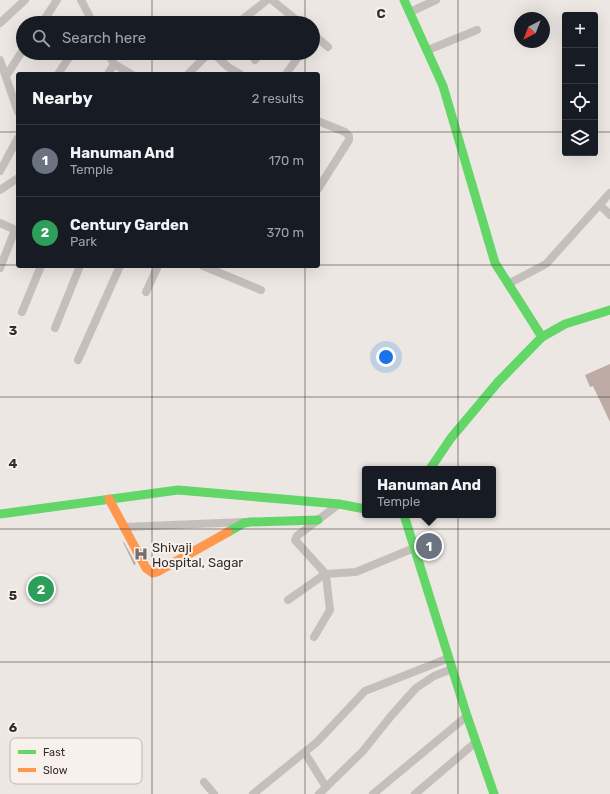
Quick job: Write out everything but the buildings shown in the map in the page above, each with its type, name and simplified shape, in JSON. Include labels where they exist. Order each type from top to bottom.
[{"type":"street","points":[[0,24],[25,0]]},
{"type":"street","points":[[47,16],[57,0]]},
{"type":"street","points":[[80,0],[89,16]]},
{"type":"street","points":[[247,16],[266,0]]},
{"type":"street","points":[[272,0],[291,16]]},
{"type":"street","points":[[404,0],[444,86],[493,258],[542,337]]},
{"type":"street","points":[[410,12],[436,0]]},
{"type":"street","points":[[428,50],[477,30]]},
{"type":"street","points":[[320,40],[328,46]]},
{"type":"street","points":[[0,60],[16,106]]},
{"type":"street","points":[[6,76],[16,60]]},
{"type":"street","points":[[59,72],[67,60]]},
{"type":"street","points":[[112,60],[114,64],[128,72]]},
{"type":"street","points":[[190,72],[202,60]]},
{"type":"street","points":[[220,60],[237,72]]},
{"type":"street","points":[[287,72],[296,60]]},
{"type":"street","points":[[109,72],[114,64]]},
{"type":"street","points":[[320,122],[345,132],[349,136],[320,186]]},
{"type":"street","points":[[0,171],[16,142]]},
{"type":"street","points":[[0,190],[16,179]]},
{"type":"street","points":[[508,284],[546,264],[610,193]]},
{"type":"street","points":[[600,205],[610,215]]},
{"type":"street","points":[[0,223],[15,228],[0,268]]},
{"type":"street","points":[[22,312],[40,268]]},
{"type":"street","points":[[55,328],[79,268]]},
{"type":"street","points":[[78,360],[119,268]]},
{"type":"street","points":[[146,292],[157,268]]},
{"type":"street","points":[[208,268],[261,290]]},
{"type":"street","points":[[432,466],[451,438],[498,382],[542,337],[566,324],[610,310]]},
{"type":"street","points":[[0,514],[178,490],[339,504],[362,508]]},
{"type":"street","points":[[109,499],[146,568],[153,573],[237,526],[248,522]]},
{"type":"street","points":[[314,637],[330,610],[325,574],[295,540],[297,536],[339,504]]},
{"type":"street","points":[[405,518],[467,716],[494,794]]},
{"type":"street","points":[[124,527],[318,520]]},
{"type":"street","points":[[288,600],[325,574],[356,572],[414,548]]},
{"type":"street","points":[[253,794],[305,753],[322,737],[364,691],[449,658]]},
{"type":"street","points":[[319,794],[363,751],[416,688],[434,676],[452,669]]},
{"type":"street","points":[[373,794],[467,716]]},
{"type":"street","points":[[415,794],[476,742]]},
{"type":"street","points":[[305,753],[326,787]]},
{"type":"street","points":[[204,782],[214,794]]},
{"type":"traffic: fast","points":[[404,0],[443,86],[495,263],[542,337]]},
{"type":"traffic: fast","points":[[432,466],[451,438],[498,382],[542,337],[565,324],[610,310]]},
{"type":"traffic: fast","points":[[0,514],[178,490],[339,504],[362,508]]},
{"type":"traffic: fast","points":[[405,518],[467,716],[494,794]]},
{"type":"traffic: fast","points":[[228,532],[244,523],[250,522],[318,520]]},
{"type":"traffic: slow","points":[[109,499],[146,568],[153,573],[228,532]]},
{"type":"place","name":"Hanuman And","points":[[429,546]]},
{"type":"place","name":"Shivaji Hospital, Sagar","points":[[141,554]]},
{"type":"place","name":"Century Garden","points":[[41,589]]}]
